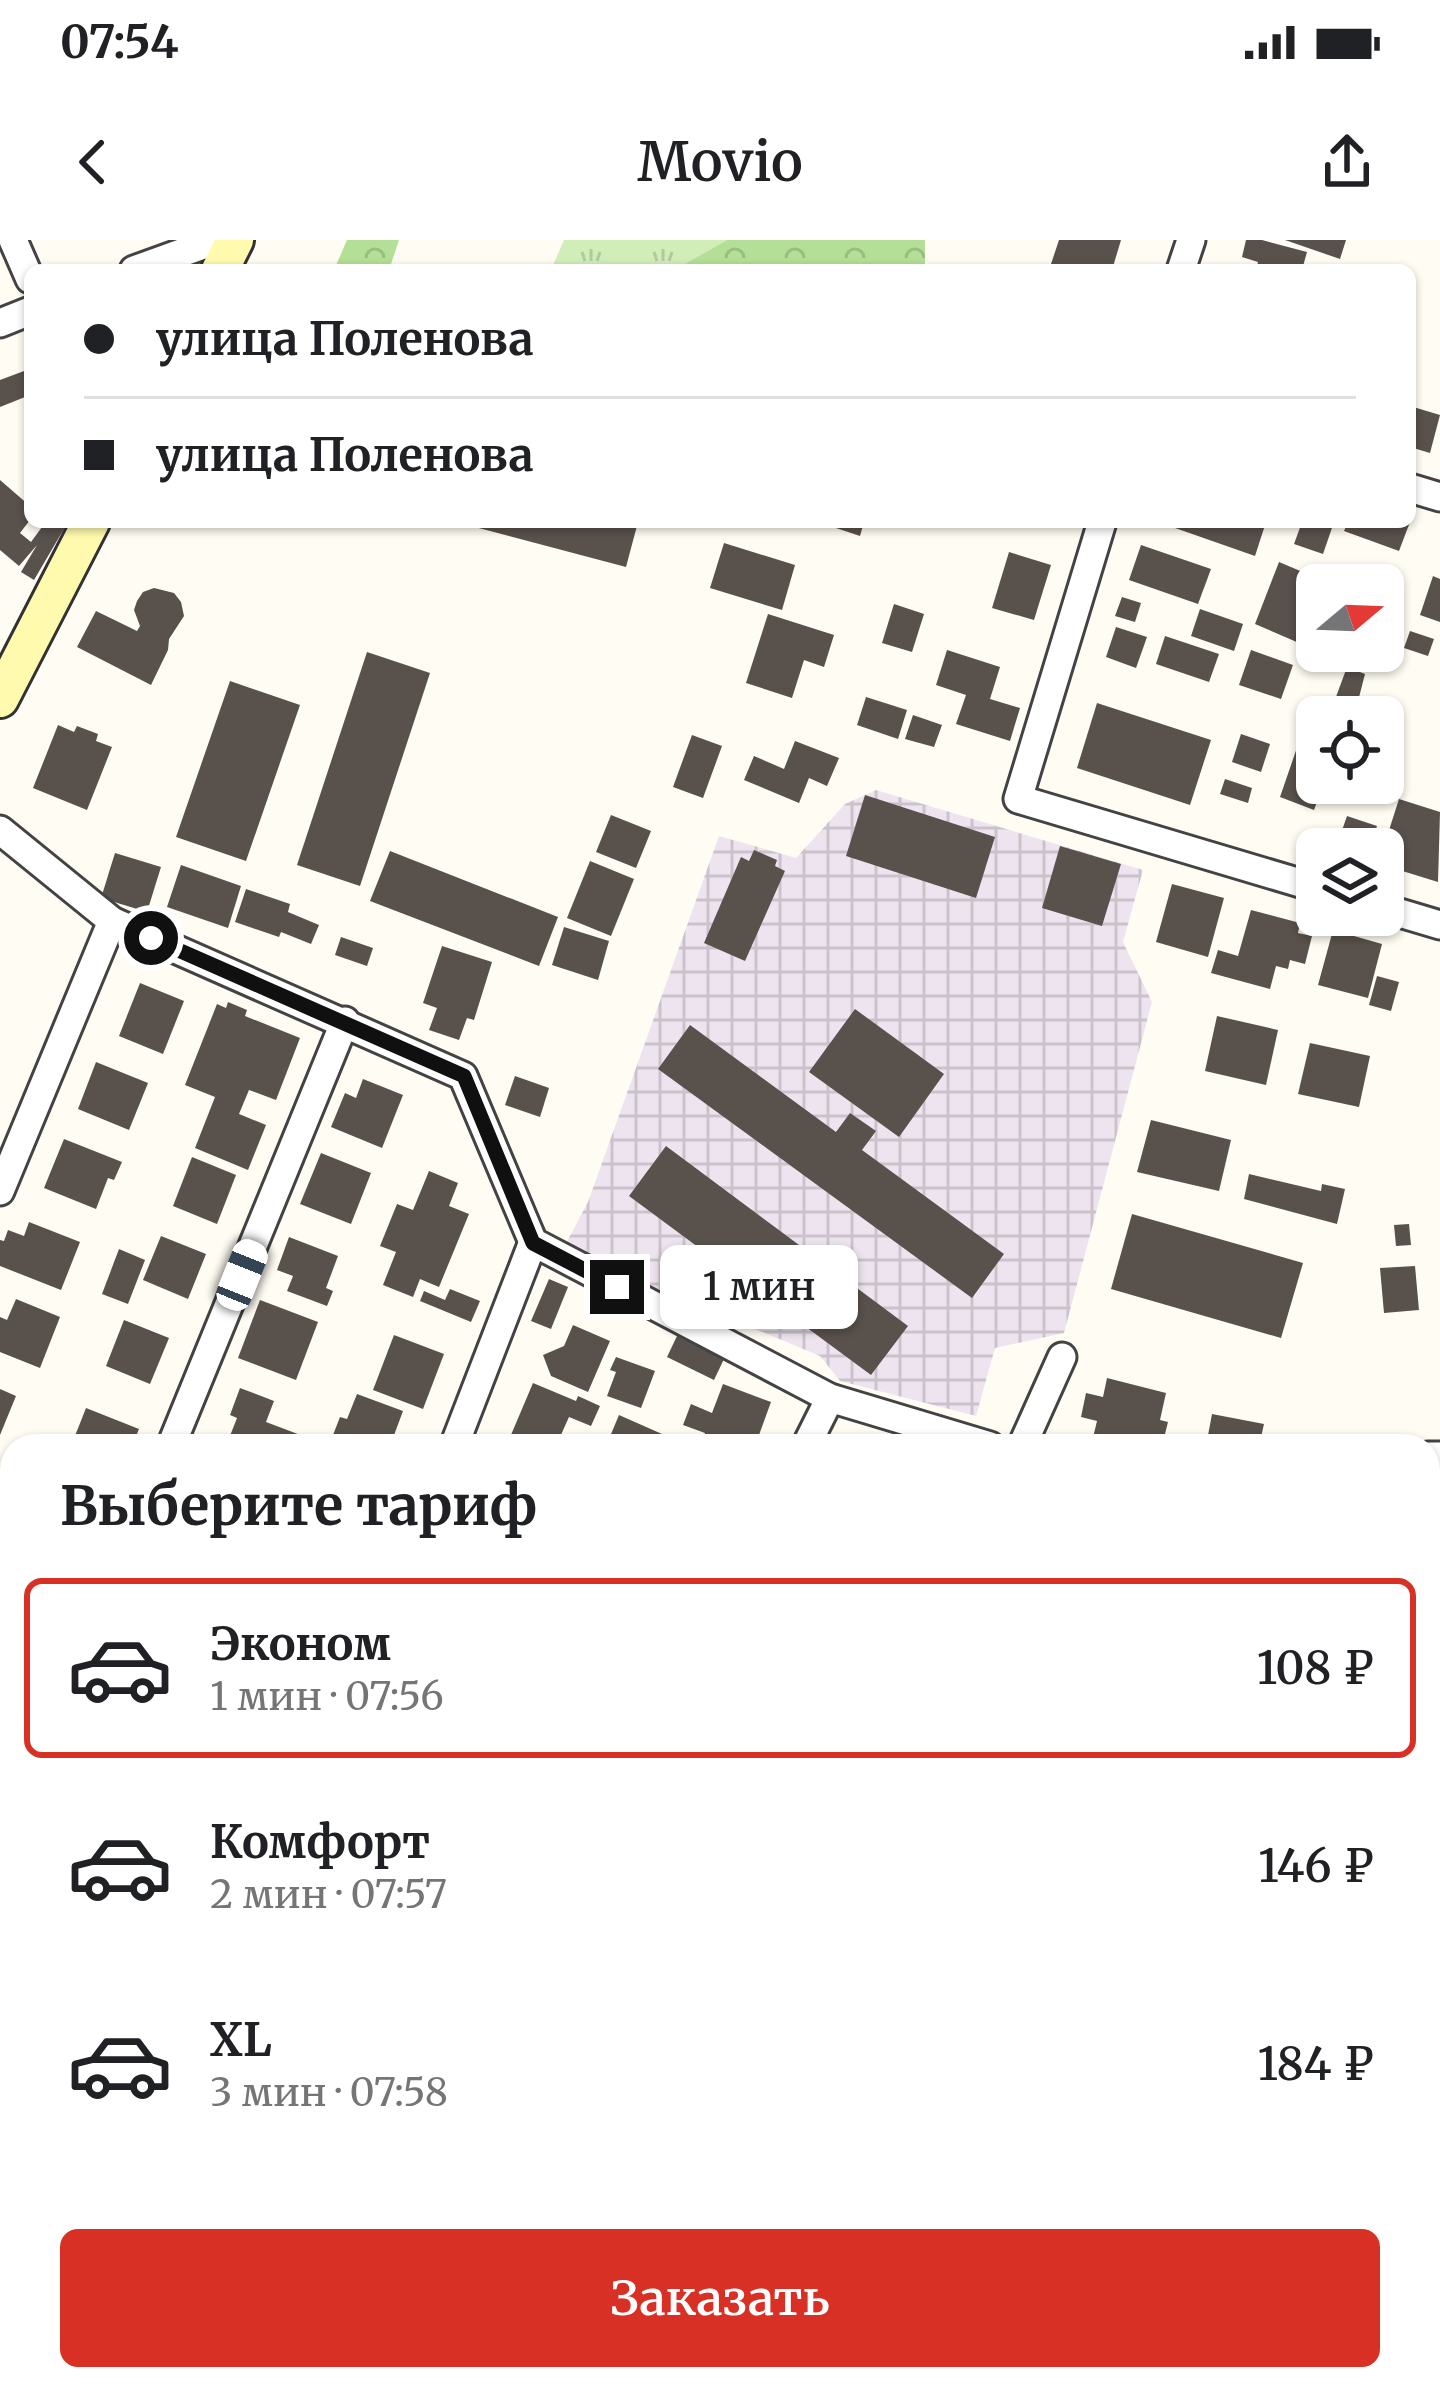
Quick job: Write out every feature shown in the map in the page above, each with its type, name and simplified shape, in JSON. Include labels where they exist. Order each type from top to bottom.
[{"type":"street","points":[[151,264],[217,240]]},
{"type":"street","points":[[0,699],[89,528]]},
{"type":"street","points":[[1100,528],[1018,799],[1296,882]]},
{"type":"street","points":[[0,830],[112,921],[464,1076],[533,1243],[830,1397],[951,1434]]},
{"type":"street","points":[[1404,914],[1440,925]]},
{"type":"street","points":[[0,1191],[112,921]]},
{"type":"street","points":[[176,1434],[344,1021]]},
{"type":"street","points":[[459,1434],[533,1243]]},
{"type":"street","points":[[1027,1434],[1062,1358]]},
{"type":"street","points":[[812,1434],[830,1397]]},
{"type":"shaded area","points":[[876,790],[1143,870],[1123,942],[1152,1002],[1064,1333],[995,1348],[976,1416],[840,1381],[820,1356],[563,1249],[588,1202],[719,836],[796,858],[845,804]]},
{"type":"green space","points":[[347,240],[399,240],[391,264],[337,264]]},
{"type":"green space","points":[[564,240],[727,240],[685,264],[554,264]]},
{"type":"green space","points":[[727,240],[925,240],[925,264],[685,264]]},
{"type":"building","points":[[1059,240],[1121,240],[1114,264],[1051,264]]},
{"type":"building","points":[[1246,240],[1307,252],[1304,264],[1258,264],[1242,257]]},
{"type":"building","points":[[1285,240],[1346,240],[1340,259]]},
{"type":"building","points":[[24,371],[24,397],[0,407],[0,380]]},
{"type":"building","points":[[1416,408],[1440,415],[1430,453],[1416,449]]},
{"type":"building","points":[[0,480],[24,501],[20,533],[31,542],[41,528],[64,528],[34,580],[21,572],[37,545],[19,566],[0,550]]},
{"type":"building","points":[[479,528],[636,528],[626,567]]},
{"type":"building","points":[[836,528],[862,528],[860,536]]},
{"type":"building","points":[[1175,528],[1264,528],[1255,556]]},
{"type":"building","points":[[1300,528],[1332,528],[1323,554],[1294,544]]},
{"type":"building","points":[[1345,528],[1408,528],[1399,551]]},
{"type":"building","points":[[724,543],[795,565],[782,610],[710,588]]},
{"type":"building","points":[[1141,545],[1211,569],[1198,604],[1129,580]]},
{"type":"building","points":[[1009,552],[1051,565],[1034,620],[992,608]]},
{"type":"building","points":[[1279,562],[1296,569],[1296,642],[1255,624]]},
{"type":"building","points":[[1433,576],[1440,579],[1440,622],[1420,615]]},
{"type":"building","points":[[154,588],[174,593],[184,616],[169,639],[151,685],[77,647],[96,611],[137,631],[137,601]]},
{"type":"building","points":[[1122,597],[1141,603],[1135,622],[1115,616]]},
{"type":"building","points":[[894,604],[924,614],[912,652],[882,643]]},
{"type":"building","points":[[1200,609],[1243,624],[1234,651],[1191,636]]},
{"type":"building","points":[[768,614],[834,635],[824,667],[804,660],[792,698],[746,683]]},
{"type":"building","points":[[1116,627],[1147,637],[1136,668],[1106,657]]},
{"type":"building","points":[[1410,631],[1434,639],[1428,656],[1404,648]]},
{"type":"building","points":[[1165,636],[1219,654],[1209,682],[1156,664]]},
{"type":"building","points":[[947,650],[1000,667],[990,699],[1020,708],[1010,741],[956,724],[966,695],[936,685]]},
{"type":"building","points":[[1251,650],[1293,665],[1281,699],[1239,685]]},
{"type":"building","points":[[367,652],[430,673],[360,886],[297,865]]},
{"type":"building","points":[[1345,672],[1365,674],[1359,696],[1336,696]]},
{"type":"building","points":[[230,681],[300,705],[246,861],[176,837]]},
{"type":"building","points":[[866,697],[907,710],[898,739],[857,725]]},
{"type":"building","points":[[1097,703],[1211,740],[1190,805],[1077,768]]},
{"type":"building","points":[[913,715],[942,725],[934,747],[905,739]]},
{"type":"building","points":[[58,725],[98,734],[96,741],[112,747],[87,810],[33,788]]},
{"type":"building","points":[[1241,734],[1270,744],[1261,772],[1232,762]]},
{"type":"building","points":[[692,735],[722,746],[703,798],[673,787]]},
{"type":"building","points":[[795,741],[839,758],[827,786],[809,778],[799,803],[744,780],[754,756],[784,769]]},
{"type":"building","points":[[1296,751],[1296,803],[1280,797]]},
{"type":"building","points":[[1225,779],[1252,788],[1248,803],[1220,794]]},
{"type":"building","points":[[865,795],[995,837],[976,898],[846,856]]},
{"type":"building","points":[[1404,801],[1440,812],[1438,882],[1404,871],[1404,828],[1390,828],[1397,804]]},
{"type":"building","points":[[611,815],[651,831],[636,868],[596,852]]},
{"type":"building","points":[[1347,816],[1377,826],[1376,828],[1343,828]]},
{"type":"building","points":[[1060,846],[1121,864],[1102,926],[1042,908]]},
{"type":"building","points":[[754,850],[777,860],[775,866],[785,871],[745,961],[704,943],[741,857],[749,861]]},
{"type":"building","points":[[390,851],[558,917],[539,966],[370,901]]},
{"type":"building","points":[[115,853],[161,867],[147,912],[101,898]]},
{"type":"building","points":[[590,861],[634,879],[611,936],[567,918]]},
{"type":"building","points":[[181,865],[241,886],[228,928],[167,907]]},
{"type":"building","points":[[1172,884],[1224,898],[1208,957],[1156,942]]},
{"type":"building","points":[[246,889],[290,904],[288,912],[319,925],[311,944],[235,922]]},
{"type":"building","points":[[1251,910],[1296,922],[1296,936],[1312,936],[1305,964],[1290,960],[1288,969],[1276,966],[1270,989],[1211,973],[1218,950],[1238,956]]},
{"type":"building","points":[[564,927],[609,941],[598,980],[552,965]]},
{"type":"building","points":[[1331,936],[1382,944],[1368,998],[1318,985]]},
{"type":"building","points":[[341,937],[373,948],[367,966],[335,955]]},
{"type":"building","points":[[442,946],[492,962],[474,1020],[467,1018],[459,1040],[429,1030],[437,1008],[423,1003]]},
{"type":"building","points":[[1377,976],[1399,982],[1391,1011],[1369,1005]]},
{"type":"building","points":[[140,983],[184,1001],[163,1054],[119,1036]]},
{"type":"building","points":[[228,1002],[247,1010],[245,1016],[300,1038],[276,1100],[249,1090],[239,1114],[266,1125],[248,1170],[195,1148],[215,1097],[185,1085],[217,1004],[226,1008]]},
{"type":"building","points":[[855,1009],[944,1074],[899,1137],[809,1072]]},
{"type":"building","points":[[1217,1016],[1278,1030],[1266,1085],[1205,1071]]},
{"type":"building","points":[[690,1025],[836,1132],[850,1113],[876,1131],[862,1150],[1004,1254],[972,1298],[658,1069]]},
{"type":"building","points":[[1310,1043],[1370,1056],[1359,1107],[1298,1094]]},
{"type":"building","points":[[96,1062],[148,1083],[129,1130],[78,1109]]},
{"type":"building","points":[[515,1076],[549,1088],[540,1117],[505,1105]]},
{"type":"building","points":[[363,1079],[403,1095],[382,1148],[331,1127],[345,1093],[356,1098]]},
{"type":"building","points":[[1151,1120],[1231,1140],[1219,1191],[1137,1172]]},
{"type":"building","points":[[64,1139],[122,1162],[114,1180],[108,1178],[96,1209],[44,1188]]},
{"type":"building","points":[[666,1146],[908,1326],[871,1375],[629,1196]]},
{"type":"building","points":[[321,1153],[371,1173],[351,1224],[300,1204]]},
{"type":"building","points":[[192,1157],[236,1175],[217,1224],[173,1206]]},
{"type":"building","points":[[429,1171],[458,1183],[449,1206],[469,1214],[439,1287],[420,1279],[413,1297],[383,1285],[396,1252],[380,1246],[397,1204],[413,1210]]},
{"type":"building","points":[[1249,1174],[1321,1191],[1322,1184],[1345,1189],[1337,1224],[1244,1199]]},
{"type":"building","points":[[1132,1214],[1303,1263],[1281,1338],[1111,1289]]},
{"type":"building","points":[[29,1222],[80,1242],[61,1290],[0,1266],[0,1240],[4,1241],[8,1230],[24,1236]]},
{"type":"building","points":[[1409,1224],[1411,1245],[1396,1246],[1394,1225]]},
{"type":"building","points":[[161,1236],[206,1254],[188,1299],[143,1280]]},
{"type":"building","points":[[289,1237],[338,1256],[326,1288],[333,1291],[327,1306],[287,1291],[293,1276],[277,1270]]},
{"type":"building","points":[[119,1249],[145,1260],[128,1304],[102,1294]]},
{"type":"building","points":[[1415,1266],[1419,1310],[1384,1313],[1380,1268]]},
{"type":"building","points":[[549,1279],[568,1287],[551,1329],[531,1321]]},
{"type":"building","points":[[450,1289],[480,1301],[471,1322],[420,1301],[424,1291],[445,1300]]},
{"type":"building","points":[[16,1299],[60,1317],[40,1368],[0,1352],[0,1317],[7,1320]]},
{"type":"building","points":[[260,1300],[318,1322],[296,1380],[238,1358]]},
{"type":"building","points":[[124,1320],[169,1338],[150,1384],[106,1366]]},
{"type":"building","points":[[573,1325],[610,1341],[588,1392],[551,1376],[543,1355],[564,1346]]},
{"type":"building","points":[[394,1335],[444,1354],[423,1409],[373,1390]]},
{"type":"building","points":[[677,1336],[724,1359],[714,1380],[667,1357]]},
{"type":"building","points":[[616,1357],[655,1371],[641,1408],[607,1396]]},
{"type":"building","points":[[1107,1378],[1166,1393],[1160,1420],[1168,1422],[1165,1434],[1094,1434],[1097,1421],[1081,1417],[1086,1393],[1103,1397]]},
{"type":"building","points":[[533,1383],[600,1406],[591,1426],[569,1417],[561,1434],[511,1434]]},
{"type":"building","points":[[723,1384],[771,1402],[759,1434],[705,1434],[683,1425],[691,1404],[712,1413]]},
{"type":"building","points":[[240,1388],[274,1401],[266,1422],[298,1434],[231,1434],[237,1418],[230,1415]]},
{"type":"building","points":[[0,1389],[16,1396],[0,1434]]},
{"type":"building","points":[[357,1394],[403,1411],[394,1434],[333,1434],[340,1417],[347,1419]]},
{"type":"building","points":[[86,1408],[139,1429],[137,1434],[76,1434]]},
{"type":"building","points":[[1212,1414],[1264,1424],[1262,1434],[1208,1434]]},
{"type":"building","points":[[619,1415],[662,1434],[611,1434]]},
{"type":"route","points":[[151,938],[464,1076],[533,1243],[617,1287]]}]
